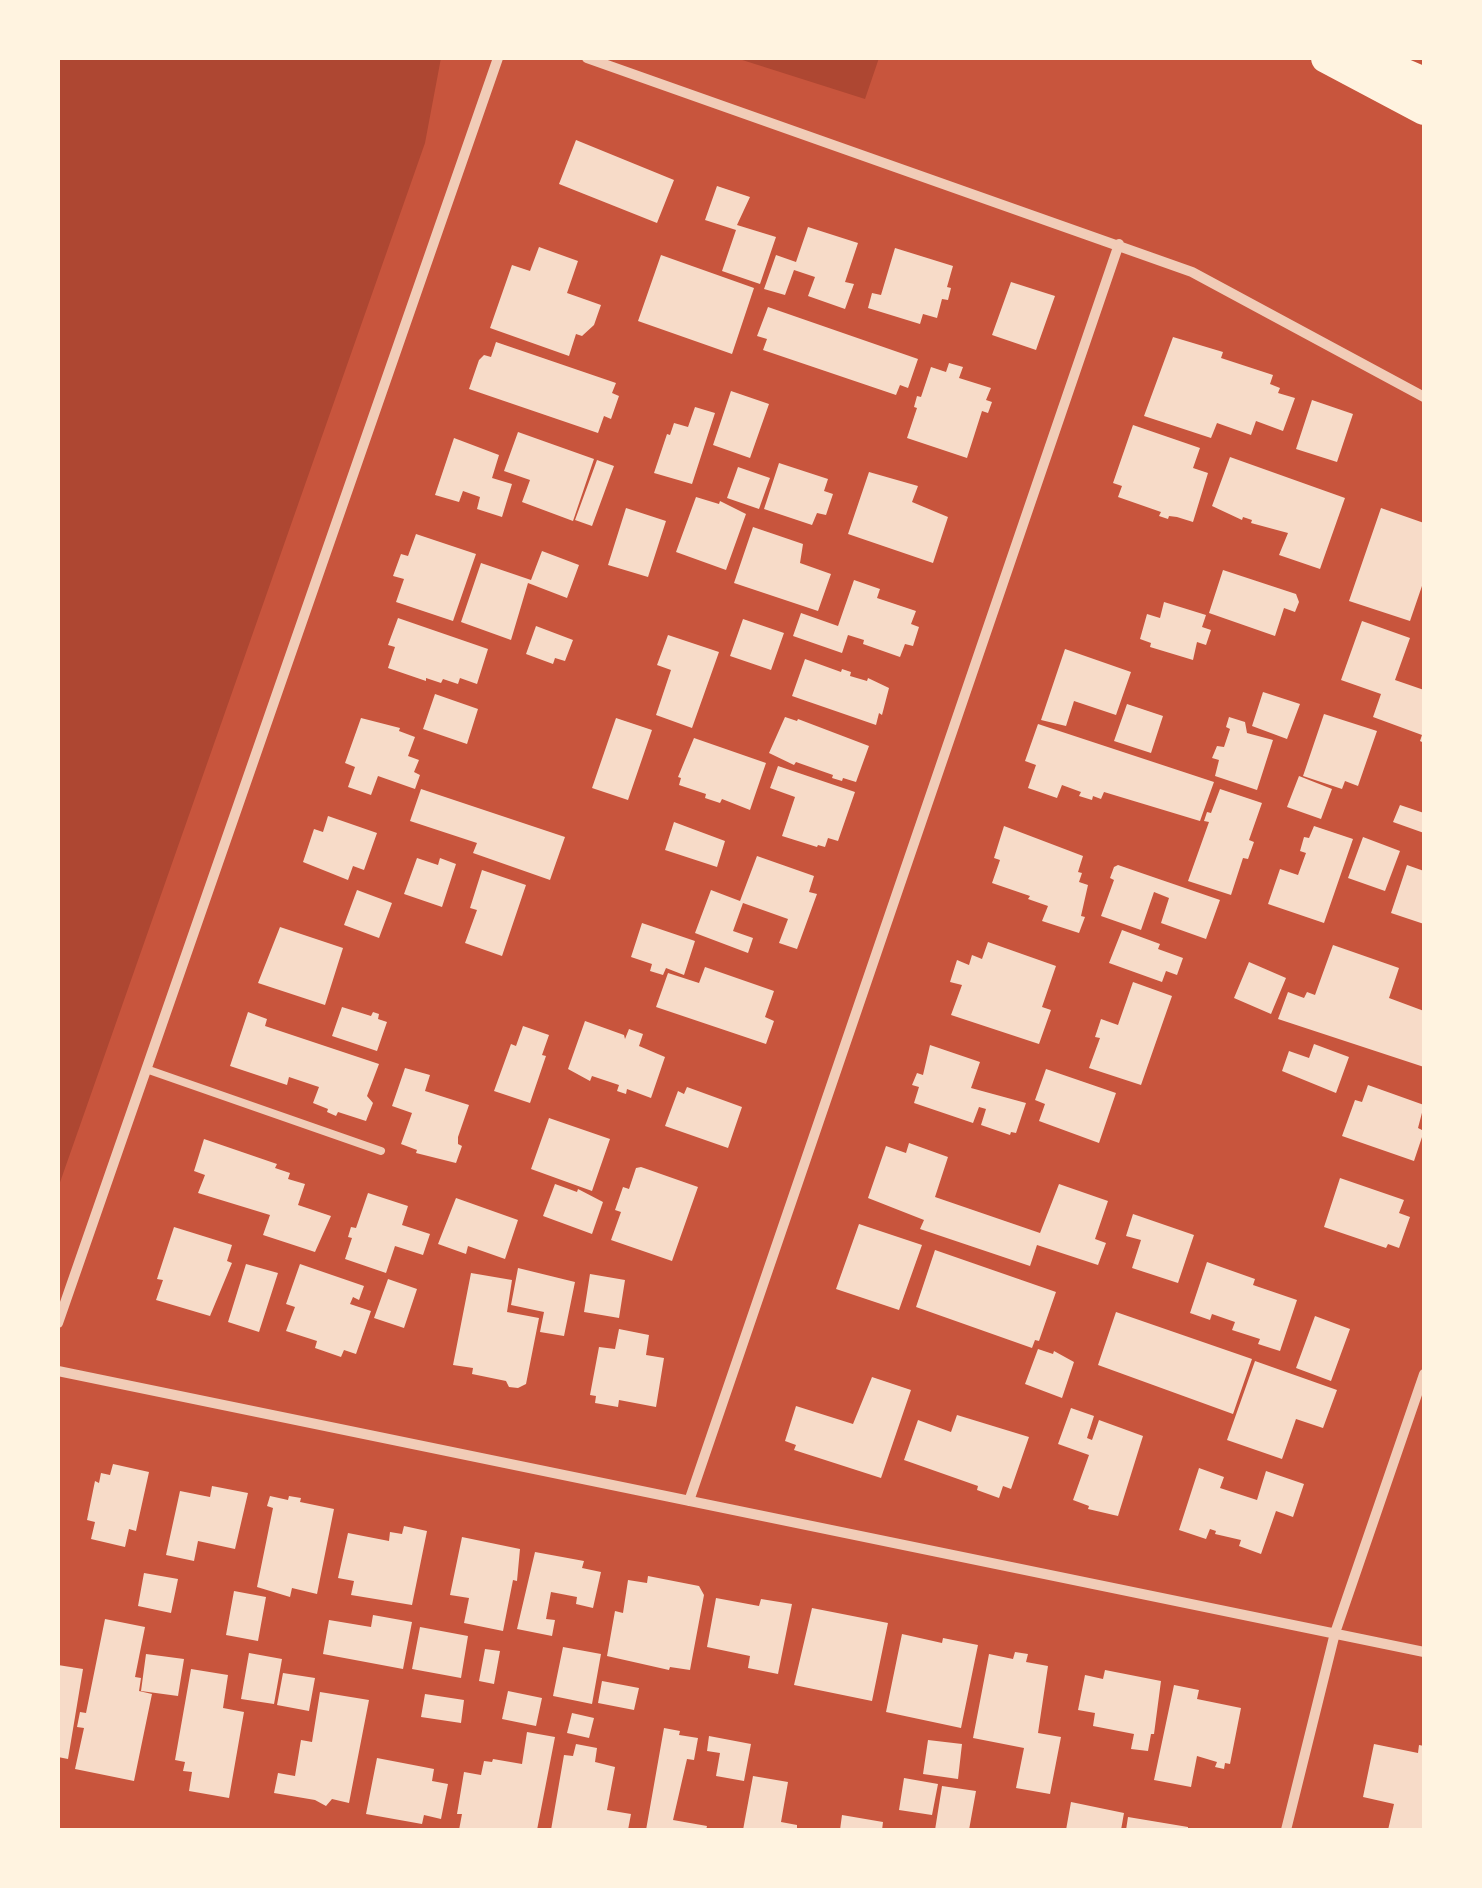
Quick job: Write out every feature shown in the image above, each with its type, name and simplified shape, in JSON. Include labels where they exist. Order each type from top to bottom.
[{"type":"highway","points":[[1326,58],[1424,110]]},
{"type":"highway","points":[[1368,58],[1424,82]]},
{"type":"street","points":[[58,1322],[498,58]]},
{"type":"street","points":[[588,58],[1192,272],[1424,396]]},
{"type":"street","points":[[690,1501],[1120,244]]},
{"type":"street","points":[[58,1371],[1424,1652]]},
{"type":"street","points":[[1286,1830],[1336,1633],[1424,1374]]},
{"type":"lane","points":[[146,1070],[382,1151]]},
{"type":"shaded area","points":[[58,58],[441,58],[425,143],[58,1188]]},
{"type":"shaded area","points":[[736,58],[879,58],[865,99]]},
{"type":"building","points":[[576,140],[674,180],[657,223],[559,184]]},
{"type":"building","points":[[717,186],[750,197],[737,225],[776,237],[760,284],[722,271],[736,230],[705,220]]},
{"type":"building","points":[[808,227],[858,243],[845,282],[854,284],[845,309],[808,296],[815,277],[794,270],[785,295],[764,289],[776,255],[796,262]]},
{"type":"building","points":[[539,247],[578,261],[567,293],[601,305],[594,325],[582,336],[576,334],[569,356],[490,328],[512,265],[530,271]]},
{"type":"building","points":[[895,248],[953,266],[948,300],[942,299],[937,318],[923,314],[920,324],[868,308],[872,293],[881,295]]},
{"type":"building","points":[[661,255],[754,288],[732,354],[638,321]]},
{"type":"building","points":[[1011,282],[1055,296],[1036,350],[992,335]]},
{"type":"building","points":[[768,307],[918,359],[908,388],[900,385],[896,395],[763,350],[767,339],[757,336]]},
{"type":"building","points":[[1173,337],[1223,352],[1221,358],[1273,375],[1270,384],[1280,388],[1278,393],[1295,398],[1283,431],[1256,421],[1251,435],[1217,423],[1211,438],[1144,416]]},
{"type":"building","points":[[496,342],[616,383],[612,393],[619,396],[611,419],[604,416],[598,433],[469,389],[479,360],[484,355],[491,357]]},
{"type":"building","points":[[949,363],[963,367],[959,378],[991,388],[986,400],[992,402],[988,413],[982,411],[967,458],[907,438],[917,396],[921,397],[931,367],[946,372]]},
{"type":"building","points":[[731,391],[769,404],[750,458],[713,445]]},
{"type":"building","points":[[1312,400],[1353,414],[1337,462],[1296,449]]},
{"type":"building","points":[[695,407],[715,413],[692,484],[654,473],[667,434],[670,435],[674,423],[688,427]]},
{"type":"building","points":[[1133,425],[1200,448],[1193,468],[1208,473],[1193,522],[1159,516],[1161,512],[1118,497],[1122,486],[1113,483]]},
{"type":"building","points":[[518,432],[594,459],[573,521],[522,502],[530,480],[504,471]]},
{"type":"building","points":[[454,438],[499,455],[492,478],[512,484],[502,517],[477,509],[480,497],[463,491],[459,502],[435,495]]},
{"type":"building","points":[[1230,457],[1345,498],[1320,569],[1279,555],[1288,533],[1243,517],[1242,520],[1212,506]]},
{"type":"building","points":[[597,460],[614,466],[592,526],[575,520]]},
{"type":"building","points":[[779,463],[828,479],[824,491],[833,494],[826,515],[817,513],[812,525],[764,509]]},
{"type":"building","points":[[738,467],[770,478],[759,509],[727,498]]},
{"type":"building","points":[[869,472],[918,486],[912,502],[948,517],[933,563],[848,534]]},
{"type":"building","points":[[696,497],[719,504],[720,501],[746,514],[726,570],[676,552]]},
{"type":"building","points":[[626,508],[666,521],[648,577],[608,565]]},
{"type":"building","points":[[1381,508],[1424,523],[1424,580],[1410,621],[1349,601]]},
{"type":"building","points":[[753,527],[803,544],[800,563],[831,574],[818,611],[734,583]]},
{"type":"building","points":[[416,534],[476,554],[453,621],[396,602],[404,579],[393,576],[401,554],[408,556]]},
{"type":"building","points":[[542,551],[579,565],[567,598],[528,583],[511,640],[461,622],[481,563],[531,580]]},
{"type":"building","points":[[1223,570],[1296,594],[1299,602],[1295,612],[1284,608],[1275,636],[1209,613]]},
{"type":"building","points":[[854,580],[880,589],[877,598],[916,611],[911,624],[919,627],[913,646],[905,644],[900,657],[848,635],[842,653],[793,636],[801,613],[838,626]]},
{"type":"building","points":[[1164,602],[1206,615],[1202,627],[1211,630],[1206,645],[1197,642],[1193,660],[1150,647],[1151,643],[1140,639],[1147,614],[1160,618]]},
{"type":"building","points":[[398,618],[488,649],[477,684],[460,678],[458,684],[443,679],[441,683],[426,681],[388,668],[395,647],[388,645]]},
{"type":"building","points":[[743,619],[784,633],[771,670],[730,656]]},
{"type":"building","points":[[1362,621],[1410,638],[1395,680],[1424,690],[1424,743],[1420,741],[1422,735],[1373,717],[1381,694],[1341,680]]},
{"type":"building","points":[[536,626],[573,640],[565,661],[555,658],[553,664],[526,654]]},
{"type":"building","points":[[668,635],[719,652],[692,728],[656,715],[671,670],[657,665]]},
{"type":"building","points":[[1065,649],[1131,672],[1116,715],[1074,701],[1066,726],[1041,720]]},
{"type":"building","points":[[805,659],[889,688],[876,725],[792,696]]},
{"type":"building","points":[[1263,692],[1300,704],[1287,739],[1252,726]]},
{"type":"building","points":[[435,694],[478,709],[467,744],[423,729]]},
{"type":"building","points":[[1127,704],[1163,716],[1151,753],[1114,741]]},
{"type":"building","points":[[1324,714],[1377,731],[1358,786],[1345,781],[1342,789],[1303,776]]},
{"type":"building","points":[[785,717],[869,746],[856,782],[832,778],[833,775],[796,762],[794,765],[769,753]]},
{"type":"building","points":[[1229,717],[1245,722],[1247,733],[1273,740],[1257,790],[1215,776],[1219,760],[1212,758],[1217,746],[1224,747]]},
{"type":"building","points":[[361,718],[400,728],[399,731],[415,737],[408,756],[419,760],[414,772],[420,775],[415,789],[378,776],[371,795],[348,787],[355,767],[345,763]]},
{"type":"building","points":[[616,718],[652,730],[628,800],[592,788]]},
{"type":"building","points":[[1038,724],[1214,782],[1200,821],[1104,792],[1101,799],[1093,796],[1092,800],[1062,785],[1057,798],[1028,788],[1036,765],[1025,761]]},
{"type":"building","points":[[694,738],[766,763],[750,810],[722,799],[720,803],[705,798],[706,794],[679,785],[678,777]]},
{"type":"building","points":[[778,766],[855,792],[838,841],[828,838],[825,847],[817,847],[782,836],[795,797],[770,788]]},
{"type":"building","points":[[1299,776],[1332,789],[1321,819],[1287,807]]},
{"type":"building","points":[[421,789],[565,837],[550,880],[473,853],[477,843],[410,821]]},
{"type":"building","points":[[1220,789],[1262,803],[1249,840],[1254,842],[1248,859],[1243,858],[1231,895],[1188,881],[1209,822],[1204,821],[1207,812],[1211,813]]},
{"type":"building","points":[[1400,805],[1424,813],[1424,833],[1393,822]]},
{"type":"building","points":[[328,816],[377,833],[364,870],[353,866],[348,880],[303,862],[314,829],[323,832]]},
{"type":"building","points":[[674,822],[725,841],[717,867],[665,850]]},
{"type":"building","points":[[1004,826],[1083,856],[1079,882],[1088,885],[1079,933],[1042,921],[1048,906],[992,883],[1000,860],[994,858]]},
{"type":"building","points":[[1314,826],[1353,839],[1324,923],[1268,904],[1280,869],[1298,875],[1306,853],[1300,851],[1304,837],[1309,838]]},
{"type":"building","points":[[1363,837],[1400,851],[1385,891],[1348,878]]},
{"type":"building","points":[[757,856],[814,876],[809,892],[817,894],[797,949],[779,943],[788,919],[743,903],[733,931],[753,938],[748,953],[695,933],[711,890],[740,901]]},
{"type":"building","points":[[417,858],[438,865],[440,858],[456,864],[442,907],[404,894]]},
{"type":"building","points":[[1118,865],[1220,900],[1206,939],[1161,923],[1169,898],[1154,892],[1141,930],[1101,916],[1114,880],[1110,878]]},
{"type":"building","points":[[1407,865],[1424,871],[1424,924],[1391,913]]},
{"type":"building","points":[[482,870],[526,885],[502,956],[465,943],[477,910],[470,908]]},
{"type":"building","points":[[357,890],[392,903],[379,938],[344,925]]},
{"type":"building","points":[[642,923],[695,941],[684,975],[666,968],[663,975],[650,971],[652,964],[631,957]]},
{"type":"building","points":[[280,927],[343,948],[325,1005],[258,983]]},
{"type":"building","points":[[1122,930],[1160,944],[1158,949],[1183,958],[1177,975],[1166,971],[1162,982],[1109,963]]},
{"type":"building","points":[[988,942],[1056,966],[1042,1007],[1051,1010],[1039,1044],[951,1015],[962,985],[950,982],[957,960],[969,965],[972,955],[982,959]]},
{"type":"building","points":[[1333,945],[1399,968],[1389,998],[1424,1011],[1424,1067],[1278,1019],[1288,992],[1304,998],[1307,992],[1315,995]]},
{"type":"building","points":[[1249,962],[1286,978],[1271,1014],[1234,998]]},
{"type":"building","points":[[705,967],[774,991],[765,1017],[774,1021],[766,1044],[656,1007],[668,973],[699,983]]},
{"type":"building","points":[[1133,982],[1172,996],[1141,1085],[1089,1068],[1100,1038],[1095,1037],[1101,1019],[1118,1025]]},
{"type":"building","points":[[342,1007],[371,1016],[373,1012],[379,1014],[378,1019],[387,1022],[377,1051],[332,1036]]},
{"type":"building","points":[[248,1012],[267,1019],[265,1026],[379,1064],[367,1096],[373,1103],[366,1121],[338,1112],[336,1116],[313,1103],[319,1087],[289,1077],[287,1085],[230,1066]]},
{"type":"building","points":[[585,1021],[624,1035],[625,1039],[629,1029],[643,1034],[639,1046],[665,1057],[651,1098],[627,1089],[626,1094],[617,1091],[619,1085],[592,1076],[590,1081],[568,1069]]},
{"type":"building","points":[[523,1026],[549,1035],[530,1103],[494,1091],[511,1044],[516,1046]]},
{"type":"building","points":[[1314,1044],[1349,1057],[1336,1093],[1282,1071],[1289,1051],[1309,1058]]},
{"type":"building","points":[[930,1045],[980,1062],[971,1088],[1026,1103],[1016,1133],[1010,1135],[981,1125],[986,1109],[979,1107],[973,1123],[914,1103],[919,1087],[912,1085],[917,1073],[923,1075]]},
{"type":"building","points":[[405,1068],[430,1075],[425,1091],[469,1105],[458,1137],[462,1146],[456,1163],[416,1153],[417,1150],[401,1144],[412,1113],[392,1106]]},
{"type":"building","points":[[1046,1069],[1116,1093],[1099,1143],[1039,1121],[1045,1104],[1035,1100]]},
{"type":"building","points":[[1368,1085],[1424,1105],[1418,1128],[1424,1131],[1414,1161],[1342,1136],[1355,1100],[1362,1102]]},
{"type":"building","points":[[687,1087],[742,1107],[728,1148],[665,1126],[678,1091],[684,1094]]},
{"type":"building","points":[[549,1118],[610,1139],[592,1191],[531,1169]]},
{"type":"building","points":[[204,1139],[277,1164],[275,1168],[290,1173],[288,1179],[305,1184],[298,1205],[331,1216],[315,1252],[263,1235],[270,1215],[198,1193],[205,1175],[194,1171]]},
{"type":"building","points":[[909,1143],[948,1157],[935,1197],[1040,1233],[1059,1184],[1108,1201],[1095,1239],[1106,1243],[1098,1265],[1037,1245],[1030,1266],[920,1229],[924,1220],[868,1198],[886,1146],[906,1153]]},
{"type":"building","points":[[636,1168],[698,1187],[672,1261],[611,1240],[621,1212],[615,1210],[623,1187],[629,1189]]},
{"type":"building","points":[[1340,1178],[1404,1200],[1399,1213],[1410,1217],[1399,1248],[1388,1244],[1386,1248],[1324,1227]]},
{"type":"building","points":[[555,1184],[577,1192],[578,1189],[603,1202],[592,1234],[543,1216]]},
{"type":"building","points":[[368,1193],[408,1206],[402,1225],[430,1234],[423,1255],[395,1246],[386,1273],[345,1259],[352,1238],[348,1237],[351,1227],[356,1228]]},
{"type":"building","points":[[456,1198],[518,1220],[505,1259],[468,1246],[466,1254],[438,1244]]},
{"type":"building","points":[[1133,1214],[1194,1235],[1178,1283],[1132,1268],[1141,1240],[1126,1236]]},
{"type":"building","points":[[859,1224],[922,1245],[899,1310],[836,1289]]},
{"type":"building","points":[[174,1227],[232,1245],[227,1261],[232,1263],[210,1316],[156,1300],[163,1280],[157,1279]]},
{"type":"building","points":[[935,1250],[1056,1292],[1039,1341],[1035,1340],[1032,1348],[916,1307]]},
{"type":"building","points":[[1207,1262],[1255,1279],[1253,1285],[1297,1300],[1280,1351],[1232,1330],[1235,1322],[1212,1314],[1210,1320],[1190,1313]]},
{"type":"building","points":[[246,1264],[278,1273],[259,1332],[228,1322]]},
{"type":"building","points":[[300,1264],[364,1286],[359,1300],[353,1297],[350,1304],[371,1311],[356,1354],[344,1350],[341,1357],[315,1348],[317,1341],[286,1331],[295,1307],[286,1304]]},
{"type":"building","points":[[518,1268],[575,1282],[564,1336],[540,1332],[544,1312],[511,1305]]},
{"type":"building","points":[[471,1273],[512,1280],[507,1312],[539,1318],[526,1384],[518,1388],[509,1387],[506,1381],[472,1374],[473,1368],[453,1365]]},
{"type":"building","points":[[590,1274],[625,1280],[619,1318],[584,1312]]},
{"type":"building","points":[[388,1279],[417,1289],[404,1328],[374,1318]]},
{"type":"building","points":[[1116,1312],[1252,1359],[1233,1414],[1098,1365]]},
{"type":"building","points":[[1315,1316],[1350,1329],[1331,1381],[1296,1368]]},
{"type":"building","points":[[619,1329],[649,1335],[646,1355],[664,1358],[656,1407],[619,1400],[618,1407],[595,1403],[596,1396],[590,1395],[599,1347],[615,1349]]},
{"type":"building","points":[[1038,1349],[1053,1354],[1054,1351],[1074,1362],[1062,1398],[1025,1384]]},
{"type":"building","points":[[1255,1361],[1337,1390],[1323,1428],[1296,1419],[1282,1459],[1227,1440]]},
{"type":"building","points":[[872,1377],[911,1390],[881,1478],[794,1450],[796,1445],[785,1441],[796,1406],[853,1424]]},
{"type":"building","points":[[1071,1408],[1094,1416],[1087,1438],[1092,1440],[1099,1420],[1143,1436],[1118,1516],[1088,1509],[1089,1506],[1073,1500],[1089,1455],[1058,1444]]},
{"type":"building","points":[[957,1415],[1029,1437],[1011,1489],[1003,1486],[999,1498],[977,1490],[978,1486],[904,1460],[918,1420],[951,1432]]},
{"type":"building","points":[[113,1464],[149,1472],[136,1531],[129,1529],[125,1547],[91,1539],[95,1522],[87,1520],[95,1481],[99,1483],[101,1473],[110,1475]]},
{"type":"building","points":[[1199,1468],[1224,1477],[1220,1488],[1257,1500],[1266,1471],[1304,1484],[1293,1517],[1276,1511],[1261,1554],[1239,1546],[1241,1540],[1215,1534],[1210,1529],[1206,1539],[1179,1530]]},
{"type":"building","points":[[212,1486],[248,1493],[235,1549],[198,1541],[194,1561],[166,1555],[180,1491],[210,1497]]},
{"type":"building","points":[[270,1496],[301,1498],[300,1502],[334,1509],[317,1594],[292,1588],[290,1597],[257,1587],[273,1508],[267,1506]]},
{"type":"building","points":[[404,1526],[427,1531],[412,1605],[351,1595],[354,1581],[338,1578],[348,1533],[389,1541],[390,1532],[402,1534]]},
{"type":"building","points":[[462,1537],[520,1549],[517,1581],[513,1580],[503,1631],[464,1623],[469,1598],[450,1595]]},
{"type":"building","points":[[535,1552],[584,1561],[582,1568],[601,1572],[593,1608],[576,1604],[577,1597],[551,1592],[546,1619],[555,1620],[552,1636],[517,1629]]},
{"type":"building","points":[[144,1573],[178,1579],[171,1613],[138,1606]]},
{"type":"building","points":[[648,1576],[699,1586],[704,1595],[690,1670],[669,1670],[607,1656],[615,1611],[623,1613],[628,1580],[647,1583]]},
{"type":"building","points":[[234,1591],[266,1597],[258,1641],[226,1635]]},
{"type":"building","points":[[716,1598],[759,1606],[761,1599],[792,1604],[778,1674],[748,1668],[750,1656],[707,1647]]},
{"type":"building","points":[[812,1608],[888,1623],[872,1701],[794,1685]]},
{"type":"building","points":[[373,1615],[412,1622],[403,1669],[323,1654],[329,1620],[371,1627]]},
{"type":"building","points":[[105,1619],[145,1627],[135,1677],[141,1678],[139,1691],[152,1694],[134,1781],[75,1769],[84,1728],[77,1727],[80,1712],[86,1713]]},
{"type":"building","points":[[420,1627],[468,1636],[461,1678],[412,1669]]},
{"type":"building","points":[[902,1634],[942,1643],[943,1638],[978,1645],[961,1728],[886,1712]]},
{"type":"building","points":[[563,1647],[601,1654],[592,1704],[553,1696]]},
{"type":"building","points":[[485,1649],[500,1651],[494,1684],[479,1681]]},
{"type":"building","points":[[1015,1652],[1028,1654],[1026,1662],[1048,1666],[1038,1733],[1061,1737],[1050,1794],[1016,1788],[1024,1748],[973,1738],[989,1654],[1013,1659]]},
{"type":"building","points":[[249,1653],[282,1659],[274,1704],[241,1699]]},
{"type":"building","points":[[146,1654],[184,1659],[178,1696],[141,1691]]},
{"type":"building","points":[[58,1665],[83,1669],[68,1759],[58,1757]]},
{"type":"building","points":[[191,1669],[228,1675],[223,1708],[244,1712],[229,1798],[189,1791],[192,1772],[183,1771],[185,1762],[175,1760]]},
{"type":"building","points":[[1105,1670],[1161,1681],[1148,1751],[1131,1749],[1134,1734],[1093,1726],[1095,1713],[1078,1710],[1085,1675],[1103,1679]]},
{"type":"building","points":[[283,1673],[315,1678],[309,1711],[277,1705]]},
{"type":"building","points":[[602,1681],[639,1688],[634,1710],[598,1703]]},
{"type":"building","points":[[1174,1685],[1199,1690],[1197,1699],[1241,1708],[1230,1764],[1225,1763],[1224,1769],[1215,1767],[1217,1762],[1197,1756],[1191,1787],[1154,1780]]},
{"type":"building","points":[[508,1691],[542,1698],[536,1726],[502,1719]]},
{"type":"building","points":[[320,1692],[369,1700],[349,1803],[332,1799],[326,1806],[315,1800],[274,1793],[278,1773],[295,1776],[301,1740],[312,1742]]},
{"type":"building","points":[[425,1694],[464,1700],[461,1723],[421,1717]]},
{"type":"building","points":[[572,1713],[594,1718],[589,1738],[567,1733]]},
{"type":"building","points":[[664,1728],[698,1738],[694,1760],[687,1759],[673,1820],[707,1826],[706,1830],[646,1830]]},
{"type":"building","points":[[527,1732],[555,1737],[537,1830],[459,1830],[462,1814],[457,1814],[464,1772],[481,1775],[484,1761],[493,1759],[522,1764]]},
{"type":"building","points":[[709,1736],[751,1744],[744,1781],[716,1776],[720,1753],[707,1751]]},
{"type":"building","points":[[928,1740],[962,1744],[958,1779],[923,1774]]},
{"type":"building","points":[[576,1744],[597,1748],[595,1762],[615,1767],[607,1810],[631,1814],[628,1830],[551,1830],[564,1755],[573,1756]]},
{"type":"building","points":[[1374,1744],[1418,1753],[1419,1745],[1424,1746],[1424,1830],[1388,1830],[1394,1804],[1363,1797]]},
{"type":"building","points":[[377,1758],[434,1769],[432,1781],[448,1784],[441,1819],[424,1815],[422,1824],[366,1814]]},
{"type":"building","points":[[753,1776],[788,1782],[781,1822],[797,1825],[797,1830],[743,1830]]},
{"type":"building","points":[[904,1778],[938,1784],[932,1815],[899,1810]]},
{"type":"building","points":[[942,1786],[976,1791],[969,1830],[935,1830]]},
{"type":"building","points":[[1071,1802],[1124,1813],[1121,1830],[1066,1830]]},
{"type":"building","points":[[842,1815],[883,1822],[882,1830],[840,1830]]},
{"type":"building","points":[[1128,1817],[1188,1827],[1188,1830],[1126,1830]]}]
